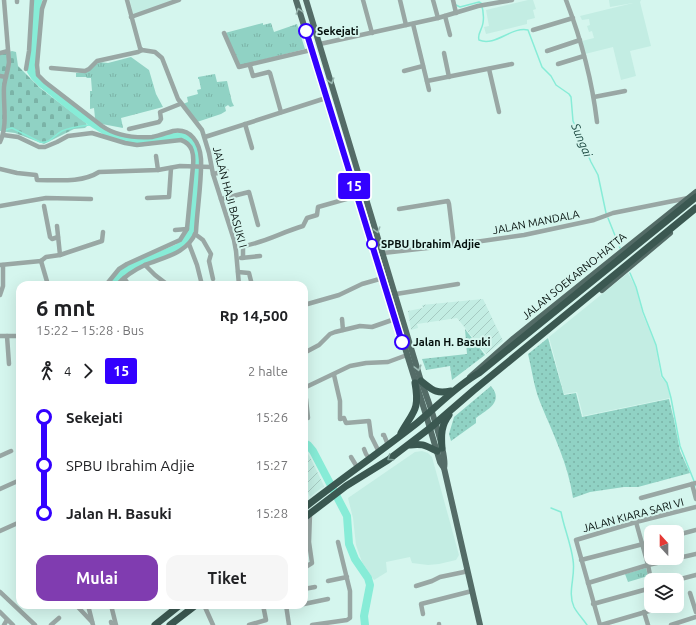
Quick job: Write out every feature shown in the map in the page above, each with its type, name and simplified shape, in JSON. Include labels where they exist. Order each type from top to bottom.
[{"type":"highway","name":"JALAN SOEKARNO-HATTA","points":[[308,505],[388,445],[467,379],[479,373],[692,197]]},
{"type":"highway","points":[[308,515],[346,486],[388,460],[433,426],[474,390],[696,208]]},
{"type":"highway","points":[[418,382],[435,392],[443,393],[452,391]]},
{"type":"highway","points":[[400,435],[416,410],[418,399],[418,382]]},
{"type":"highway","points":[[408,445],[425,445],[439,450],[441,434],[446,418],[460,403]]},
{"type":"highway","points":[[155,625],[175,609]]},
{"type":"highway","points":[[170,625],[191,609]]},
{"type":"main road","points":[[296,0],[395,319],[429,412],[439,450],[445,461],[444,468],[480,625]]},
{"type":"main road","points":[[306,0],[396,294],[418,382]]},
{"type":"main road","name":"JALAN SOEKARNO-HATTA","points":[[692,197],[696,192]]},
{"type":"main road","points":[[357,196],[365,193]]},
{"type":"main road","points":[[474,390],[485,384],[696,212]]},
{"type":"street","points":[[0,142],[4,134],[4,85],[8,71],[8,51],[3,19],[4,0]]},
{"type":"street","points":[[26,69],[29,50],[32,0]]},
{"type":"street","points":[[45,0],[42,9],[37,65],[37,72],[42,79],[109,130],[120,134],[138,137],[153,137],[176,131],[188,134],[195,139],[200,155],[187,229],[180,240],[119,268],[109,281]]},
{"type":"street","points":[[51,68],[85,71],[97,61],[142,50],[138,44],[127,0]]},
{"type":"street","points":[[132,17],[179,0]]},
{"type":"street","points":[[363,0],[372,33]]},
{"type":"street","points":[[400,0],[406,25]]},
{"type":"street","points":[[432,0],[438,18]]},
{"type":"street","points":[[453,0],[456,13]]},
{"type":"street","points":[[320,44],[438,18],[495,1],[512,0]]},
{"type":"street","points":[[566,0],[580,40],[594,97],[597,122]]},
{"type":"street","points":[[445,16],[450,35]]},
{"type":"street","points":[[533,30],[573,18]]},
{"type":"street","points":[[412,24],[428,81],[429,90]]},
{"type":"street","points":[[224,33],[239,67],[311,50]]},
{"type":"street","points":[[547,51],[580,40]]},
{"type":"street","name":"JALAN HAJI BASUKI I","points":[[142,50],[155,52],[164,61],[180,104],[198,124],[205,137],[211,167],[231,230],[237,259],[239,281]]},
{"type":"street","points":[[0,53],[8,51]]},
{"type":"street","points":[[444,52],[449,77]]},
{"type":"street","points":[[558,64],[584,56]]},
{"type":"street","points":[[428,81],[512,64]]},
{"type":"street","points":[[250,66],[253,76],[270,73],[281,112]]},
{"type":"street","points":[[404,70],[423,66]]},
{"type":"street","points":[[489,69],[499,112]]},
{"type":"street","points":[[0,76],[6,77]]},
{"type":"street","points":[[594,97],[625,91]]},
{"type":"street","points":[[205,137],[326,98]]},
{"type":"street","points":[[129,129],[159,122],[161,119],[160,112],[180,104]]},
{"type":"street","points":[[245,124],[252,148]]},
{"type":"street","points":[[4,134],[18,137],[34,145],[45,147],[68,136],[92,133],[137,145],[181,140],[187,143],[191,148],[197,167],[195,234],[189,244],[176,253],[131,272],[121,281]]},
{"type":"street","points":[[156,156],[158,170]]},
{"type":"street","points":[[0,169],[36,175],[38,180],[72,180],[92,176],[99,172],[158,170],[180,166],[211,167]]},
{"type":"street","points":[[147,198],[169,198],[171,168]]},
{"type":"street","points":[[213,174],[227,171]]},
{"type":"street","points":[[221,199],[248,192],[258,225]]},
{"type":"street","points":[[243,258],[243,246],[263,242],[284,232],[303,226],[307,218],[317,215],[318,207],[357,196]]},
{"type":"street","name":"JALAN MANDALA","points":[[383,253],[454,245],[524,234],[578,224],[613,213],[692,197]]},
{"type":"street","points":[[0,206],[46,198],[91,199]]},
{"type":"street","points":[[399,209],[448,201],[450,204],[454,245]]},
{"type":"street","points":[[44,206],[50,237],[58,237]]},
{"type":"street","points":[[57,226],[60,255]]},
{"type":"street","points":[[175,230],[187,229]]},
{"type":"street","points":[[0,295],[3,286],[1,265],[41,261],[46,257],[60,255],[102,241],[103,232]]},
{"type":"street","points":[[195,234],[203,240],[211,254],[209,261],[214,279]]},
{"type":"street","points":[[189,244],[201,281]]},
{"type":"street","points":[[237,259],[260,256]]},
{"type":"street","points":[[41,261],[47,281]]},
{"type":"street","points":[[145,265],[154,275],[162,281]]},
{"type":"street","points":[[238,272],[248,273],[251,281]]},
{"type":"street","points":[[308,303],[334,296],[362,284],[383,278]]},
{"type":"street","points":[[396,294],[458,284]]},
{"type":"street","points":[[342,319],[343,330]]},
{"type":"street","points":[[308,351],[319,345],[330,334],[360,326],[372,327],[395,319]]},
{"type":"street","points":[[0,336],[16,336]]},
{"type":"street","points":[[7,336],[9,364]]},
{"type":"street","points":[[308,386],[350,366],[366,363],[388,362],[407,355]]},
{"type":"street","points":[[334,375],[340,401],[340,419],[344,418],[346,423],[369,421],[372,436],[378,452]]},
{"type":"street","points":[[383,435],[388,445]]},
{"type":"street","points":[[364,449],[369,458]]},
{"type":"street","points":[[0,456],[11,451]]},
{"type":"street","points":[[351,457],[357,467]]},
{"type":"street","points":[[0,488],[16,482]]},
{"type":"street","points":[[641,498],[694,484],[696,499]]},
{"type":"street","name":"JALAN KIARA SARI VI","points":[[581,560],[576,541],[578,539],[636,522],[696,507]]},
{"type":"street","points":[[636,522],[644,551]]},
{"type":"street","points":[[0,531],[16,524]]},
{"type":"street","points":[[308,529],[312,563],[308,566]]},
{"type":"street","points":[[684,533],[696,530]]},
{"type":"street","points":[[312,625],[347,620],[350,618],[350,591],[338,542]]},
{"type":"street","points":[[642,544],[581,560],[601,625],[646,612],[648,625]]},
{"type":"street","points":[[684,557],[696,554]]},
{"type":"street","points":[[588,583],[648,565],[650,573]]},
{"type":"street","points":[[416,586],[440,577],[464,572],[467,569]]},
{"type":"street","points":[[684,578],[696,575]]},
{"type":"street","points":[[328,581],[347,577]]},
{"type":"street","points":[[308,588],[316,587]]},
{"type":"street","points":[[594,604],[644,590]]},
{"type":"street","points":[[423,614],[421,604],[472,591]]},
{"type":"street","points":[[0,592],[16,607]]},
{"type":"street","points":[[690,593],[696,612]]},
{"type":"street","points":[[308,603],[328,599]]},
{"type":"street","points":[[18,609],[35,625]]},
{"type":"street","points":[[80,609],[93,623]]},
{"type":"street","points":[[89,609],[93,623]]},
{"type":"street","points":[[112,609],[116,625]]},
{"type":"street","points":[[206,609],[213,625]]},
{"type":"street","points":[[249,625],[266,621],[264,609]]},
{"type":"street","points":[[286,609],[289,625]]},
{"type":"street","points":[[0,612],[12,625]]},
{"type":"street","points":[[671,625],[696,617]]},
{"type":"street","points":[[51,625],[59,618]]},
{"type":"street","points":[[4,625],[7,620]]},
{"type":"shaded area","points":[[130,0],[178,0],[133,16]]},
{"type":"shaded area","points":[[533,0],[536,9],[533,10],[535,18],[527,20],[527,24],[486,34],[484,27],[489,26],[486,10]]},
{"type":"shaded area","points":[[609,0],[641,0],[640,2],[651,46],[630,51],[636,76],[621,80],[613,47],[585,54],[582,41],[594,38],[592,31],[589,32],[587,26],[590,25],[589,19],[582,20],[580,16],[633,3],[610,7]]},
{"type":"shaded area","points":[[628,273],[635,286],[643,315],[655,344],[661,377],[667,384],[670,398],[583,416],[577,392],[564,394],[549,337]]},
{"type":"shaded area","points":[[483,299],[503,341],[486,354],[457,318],[417,324],[418,328],[411,330],[408,311],[423,308],[422,305]]},
{"type":"shaded area","points":[[422,451],[428,453],[432,457],[459,555],[456,560],[439,564],[428,565],[412,563],[410,557],[386,562],[387,572],[374,580],[362,562],[356,545],[353,518],[348,498],[415,452]]},
{"type":"shaded area","points":[[308,454],[324,486],[310,497],[308,492]]},
{"type":"green space","points":[[263,23],[263,25],[271,23],[274,32],[297,24],[305,49],[238,66],[225,33]]},
{"type":"green space","points":[[12,51],[16,52],[18,66],[40,88],[86,123],[87,126],[85,128],[74,129],[44,144],[15,133],[0,131],[0,55]]},
{"type":"green space","points":[[131,57],[149,70],[156,94],[163,107],[121,118],[123,128],[102,124],[95,118],[94,108],[90,109],[90,91],[92,91],[91,78],[76,77],[76,73],[88,71],[99,62],[108,63]]},
{"type":"green space","points":[[215,74],[217,82],[227,81],[234,106],[230,107],[228,105],[225,107],[226,111],[221,114],[197,122],[183,104],[188,102],[187,97],[198,94],[197,90],[201,89],[198,77]]},
{"type":"green space","points":[[465,329],[485,355],[452,380],[450,366],[426,370],[422,359],[467,354]]},
{"type":"green space","points":[[548,338],[564,395],[576,393],[582,417],[669,399],[680,451],[690,473],[638,487],[624,487],[590,492],[573,498],[564,461],[538,396],[528,354]]},
{"type":"green space","points":[[491,386],[496,396],[493,405],[476,418],[476,423],[451,441],[449,434],[454,417]]},
{"type":"green space","points":[[646,568],[647,573],[644,573],[644,577],[628,582],[625,574]]},
{"type":"waterway","points":[[38,0],[31,71],[41,83],[84,117],[107,132],[133,142],[152,141],[179,136],[186,138],[192,145],[197,156],[191,233],[186,241],[178,248],[130,268],[115,281]]},
{"type":"waterway","name":"Sungai","points":[[456,5],[460,7],[479,2],[481,3],[483,21],[479,40],[491,41],[516,31],[528,30],[542,67],[551,76],[556,85],[571,97],[573,121],[598,175],[606,213]]},
{"type":"waterway","points":[[5,130],[12,128],[40,142],[47,142],[66,129],[95,124]]},
{"type":"waterway","points":[[608,218],[620,248]]},
{"type":"waterway","points":[[630,273],[656,345],[662,376],[667,383],[671,398],[680,446],[696,486]]},
{"type":"waterway","points":[[308,445],[313,451],[347,516],[349,544],[355,559],[368,578],[370,585],[364,616],[365,625]]},
{"type":"waterway","points":[[551,508],[561,512],[571,548],[574,566],[571,590],[572,601],[575,609],[587,625]]},
{"type":"bus line","name":"15","points":[[306,31],[402,342]]},
{"type":"place","name":"Sekejati","points":[[306,31]]},
{"type":"place","name":"SPBU Ibrahim Adjie","points":[[372,244]]},
{"type":"place","name":"Jalan H. Basuki","points":[[402,342]]}]
